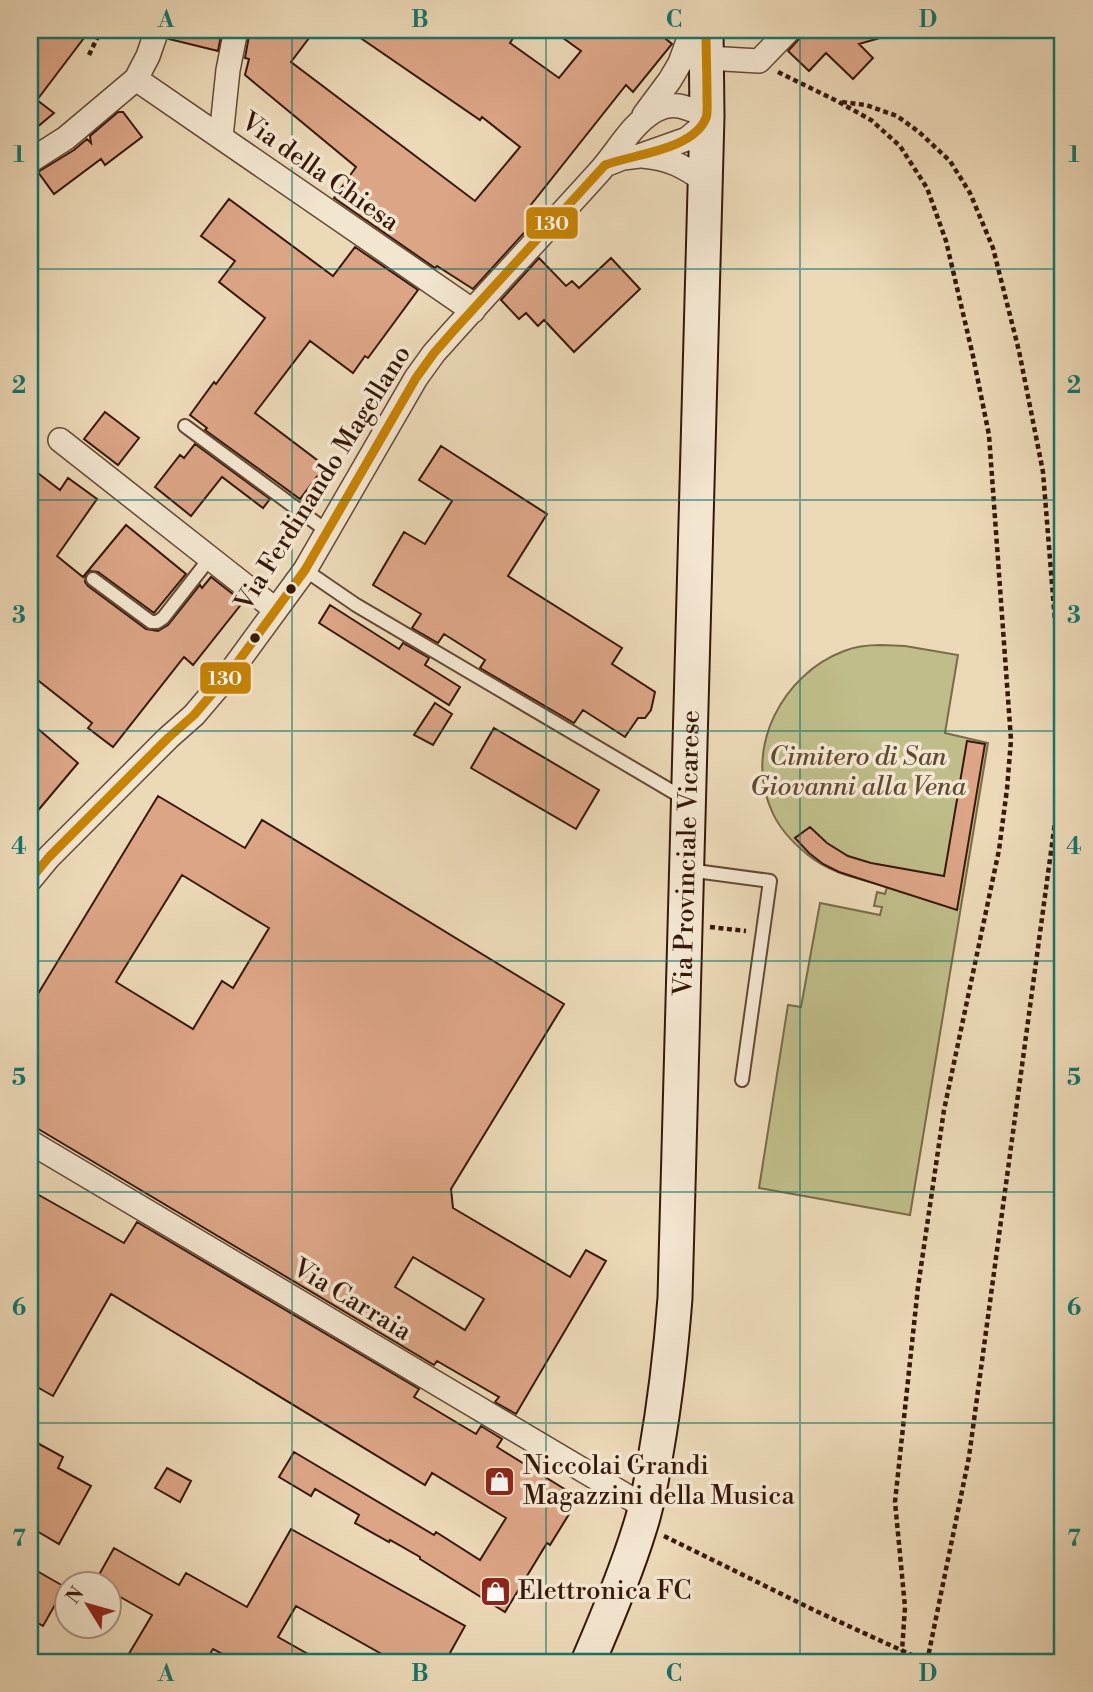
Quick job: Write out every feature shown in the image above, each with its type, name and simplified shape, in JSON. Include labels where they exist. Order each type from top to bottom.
[{"type":"main road","name":"Via Provinciale Vicarese","points":[[588,1662],[643,1516],[662,1421],[675,1298],[707,116],[702,39]]},
{"type":"street","points":[[30,161],[66,138],[136,79],[157,30]]},
{"type":"street","points":[[221,137],[228,70],[236,30]]},
{"type":"street","points":[[636,125],[670,80],[680,62],[702,39],[759,61],[789,30]]},
{"type":"street","name":"Via della Chiesa","points":[[136,79],[473,311]]},
{"type":"street","points":[[636,125],[656,110],[669,105],[684,107],[707,116],[698,130],[687,139],[639,156]]},
{"type":"street","name":"Via Ferdinando Magellano","points":[[30,880],[49,857],[194,715],[229,674],[305,570],[416,378],[434,353],[605,165],[636,125]]},
{"type":"street","points":[[605,165],[623,158],[654,157],[677,163],[705,181]]},
{"type":"street","points":[[60,440],[276,610]]},
{"type":"street","name":"Via Carraia","points":[[30,1142],[643,1516]]},
{"type":"lane","points":[[185,426],[327,531]]},
{"type":"lane","points":[[93,579],[151,622],[157,622],[210,558]]},
{"type":"lane","points":[[305,570],[356,605],[688,801]]},
{"type":"lane","points":[[686,869],[770,881],[742,1080]]},
{"type":"path","points":[[89,55],[100,30]]},
{"type":"path","points":[[759,61],[871,121],[900,146],[927,188],[946,241],[989,435],[1011,740],[999,850],[944,1110],[918,1287],[895,1502],[905,1607],[902,1651]]},
{"type":"path","points":[[837,101],[866,105],[897,117],[919,132],[950,161],[970,193],[993,248],[1019,351],[1043,471],[1063,721]]},
{"type":"path","points":[[643,1516],[818,1612],[927,1662],[969,1457],[1063,762]]},
{"type":"path","points":[[684,925],[762,932]]},
{"type":"green space","name":"Cimitero di San Giovanni alla Vena","points":[[881,645],[958,655],[945,733],[988,743],[910,1215],[759,1188],[788,1005],[801,1007],[820,903],[880,915],[882,907],[874,906],[877,892],[885,894],[887,887],[846,875],[817,862],[786,834],[774,816],[764,785],[762,761],[766,738],[774,715],[803,677],[822,662],[844,651]]},
{"type":"building","points":[[30,30],[90,30],[37,100],[54,113],[30,133]]},
{"type":"building","points":[[171,30],[222,30],[218,51],[169,39]]},
{"type":"building","points":[[250,30],[315,30],[291,62],[475,201],[520,147],[482,117],[480,120],[349,30],[518,30],[510,43],[559,78],[581,51],[552,30],[655,30],[672,44],[633,92],[626,85],[530,206],[541,214],[473,289],[437,266],[435,268],[334,198],[356,167],[245,75],[249,59],[245,58]]},
{"type":"building","points":[[803,30],[889,30],[890,35],[859,44],[873,58],[853,79],[826,53],[809,71],[788,51]]},
{"type":"building","points":[[118,112],[123,112],[142,137],[105,165],[101,159],[54,194],[38,172],[87,139],[91,143],[90,136]]},
{"type":"building","points":[[229,199],[333,276],[355,247],[418,290],[368,358],[365,356],[353,373],[310,341],[255,413],[325,466],[300,499],[205,430],[207,428],[190,415],[265,318],[219,282],[235,261],[201,236]]},
{"type":"building","points":[[539,258],[566,286],[572,281],[579,288],[611,258],[640,289],[574,352],[544,320],[538,326],[526,313],[519,319],[501,300]]},
{"type":"building","points":[[105,412],[139,438],[118,465],[84,439]]},
{"type":"building","points":[[195,444],[270,499],[263,508],[222,477],[191,516],[155,487],[180,455],[184,458]]},
{"type":"building","points":[[441,446],[547,514],[508,576],[622,648],[612,664],[655,692],[651,710],[645,718],[638,718],[625,737],[583,710],[574,723],[480,668],[485,660],[444,634],[438,643],[412,628],[421,614],[373,585],[404,532],[425,544],[452,501],[419,480]]},
{"type":"building","points":[[30,467],[60,490],[68,478],[97,499],[57,556],[83,577],[126,525],[186,574],[154,613],[98,572],[90,571],[86,574],[85,582],[88,586],[146,629],[158,631],[168,625],[200,585],[202,588],[211,577],[243,602],[193,665],[184,657],[113,747],[88,728],[92,723],[30,674]]},
{"type":"building","points":[[330,605],[399,649],[403,643],[429,658],[425,665],[460,687],[449,705],[319,623]]},
{"type":"building","points":[[435,703],[452,714],[433,745],[414,735]]},
{"type":"building","points":[[30,722],[78,763],[30,820]]},
{"type":"building","points":[[494,728],[599,790],[576,829],[471,768]]},
{"type":"building","points":[[967,741],[985,744],[957,910],[839,872],[823,864],[795,838],[810,827],[827,843],[848,856],[871,863],[944,876]]},
{"type":"building","points":[[158,796],[245,848],[262,820],[564,1004],[451,1189],[453,1208],[570,1277],[586,1250],[606,1261],[516,1414],[495,1402],[499,1397],[437,1361],[434,1365],[30,1124],[30,1007]],"holes":[[[182,875],[269,928],[233,988],[222,981],[193,1029],[116,982]],[[413,1257],[484,1299],[465,1330],[395,1287]]]},
{"type":"building","points":[[30,1190],[124,1243],[137,1222],[419,1389],[414,1397],[476,1434],[481,1426],[502,1439],[497,1447],[579,1498],[550,1545],[547,1543],[505,1612],[420,1557],[355,1523],[359,1515],[315,1489],[311,1496],[279,1477],[294,1452],[434,1535],[436,1532],[480,1560],[506,1518],[432,1473],[425,1485],[111,1294],[53,1396],[30,1383]]},
{"type":"building","points":[[30,1439],[63,1457],[58,1468],[91,1486],[59,1544],[30,1527]]},
{"type":"building","points":[[167,1468],[191,1481],[180,1502],[155,1488]]},
{"type":"building","points":[[291,1529],[465,1626],[445,1662],[396,1662],[296,1606],[278,1637],[322,1662],[238,1662],[213,1649],[205,1662],[124,1662],[152,1615],[122,1598],[122,1570],[102,1570],[114,1548],[179,1585],[186,1573],[247,1607]]},
{"type":"building","points":[[30,1567],[52,1580],[52,1610],[43,1626],[30,1619]]},
{"type":"transit line","name":"130","points":[[30,880],[49,857],[194,715],[229,674],[305,570],[416,378],[456,328],[605,165],[676,144],[699,129],[706,118],[707,110],[706,30]]},
{"type":"place","name":"Niccolai Grandi Magazzini della Musica","points":[[500,1481]]},
{"type":"place","name":"Elettronica FC","points":[[495,1591]]}]
